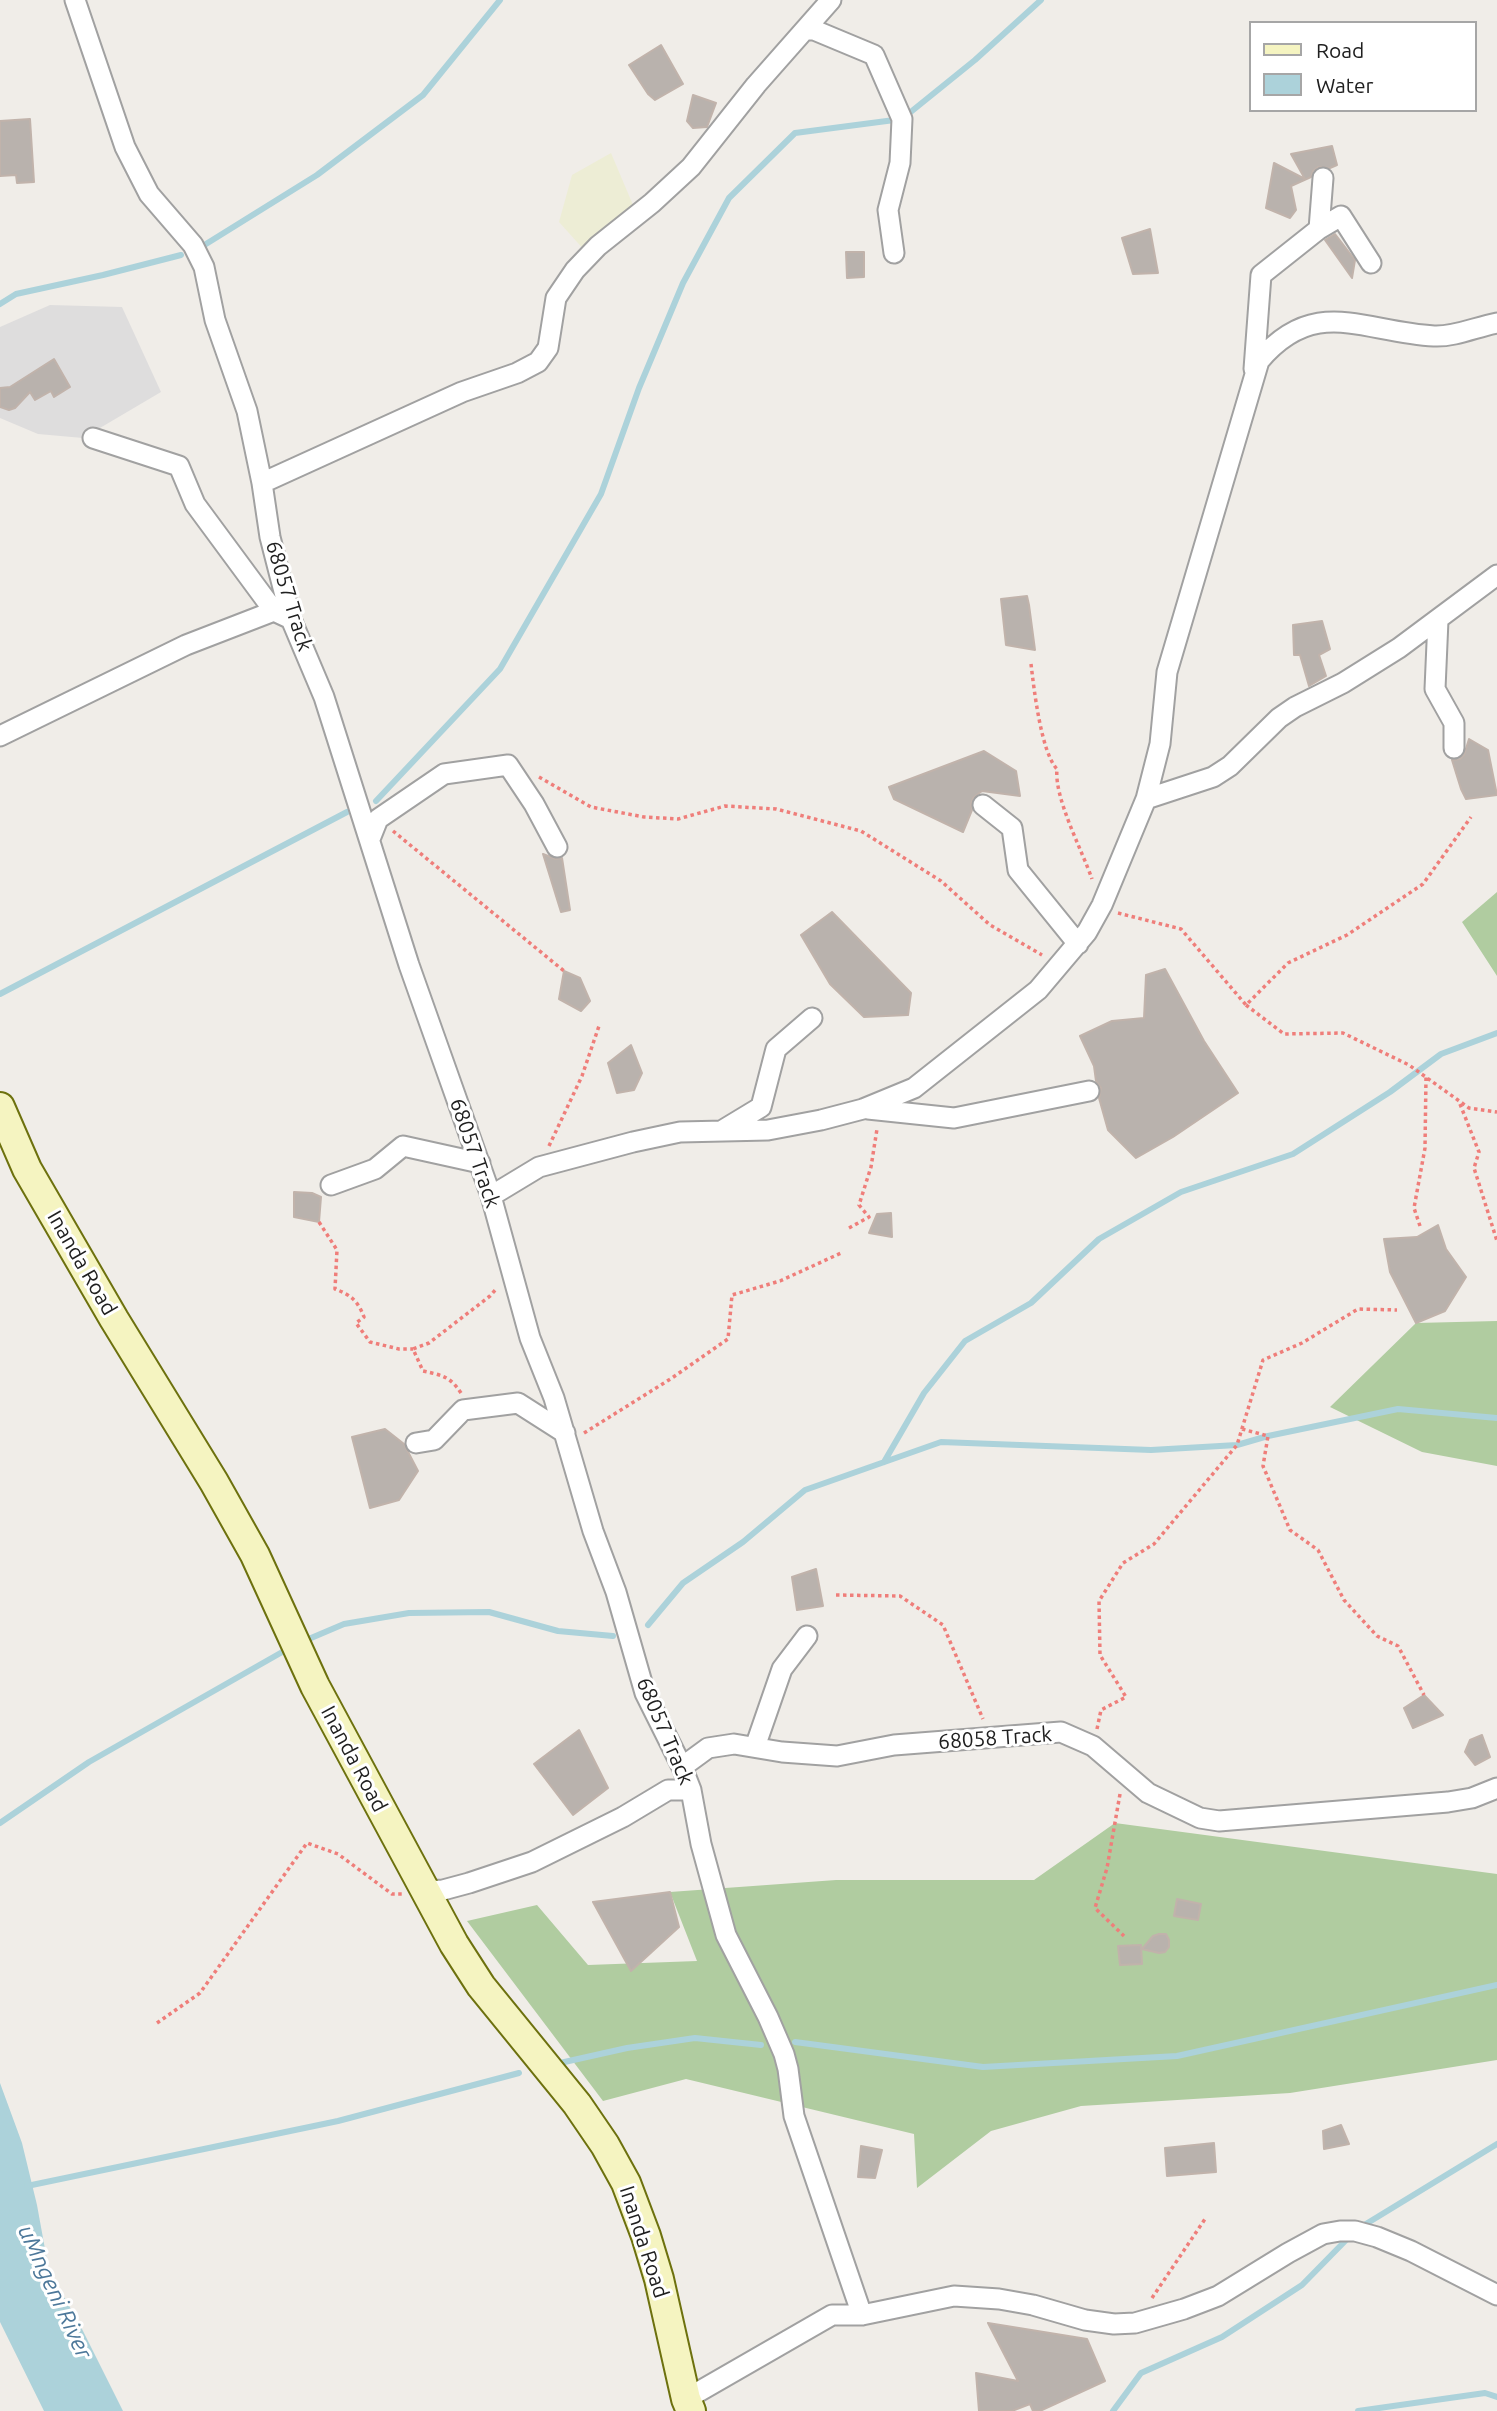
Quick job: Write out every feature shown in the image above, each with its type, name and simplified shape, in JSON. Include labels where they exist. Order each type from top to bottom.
[{"type":"street","name":"68057 Track","points":[[75,0],[125,147],[159,207],[200,256],[215,320],[247,411],[262,483],[282,615],[324,696],[409,965],[491,1196],[530,1338],[554,1398],[645,1693],[691,1790],[701,1844],[726,1936],[784,2054],[794,2116],[862,2315]]},
{"type":"street","points":[[262,483],[462,392],[517,373],[538,362],[548,348],[556,298],[575,270],[598,246],[652,203],[691,167],[756,85],[831,0]]},
{"type":"street","points":[[805,30],[814,30],[874,55],[902,119],[900,163],[888,210],[894,253]]},
{"type":"street","points":[[1319,229],[1323,178]]},
{"type":"street","points":[[491,1196],[539,1167],[565,1158],[680,1132],[768,1130],[871,1109],[914,1088],[1038,990],[1078,944],[1102,905],[1146,799],[1160,744],[1167,673],[1254,370],[1261,275],[1319,229],[1341,216],[1371,263]]},
{"type":"street","points":[[1254,370],[1273,344],[1291,331],[1309,324],[1350,323],[1442,336],[1497,323]]},
{"type":"street","points":[[0,736],[186,645],[282,615],[195,504],[179,466],[93,438]]},
{"type":"street","points":[[1146,799],[1194,784],[1222,771],[1279,718],[1373,665],[1497,575]]},
{"type":"street","points":[[1438,620],[1436,689],[1454,723],[1454,748]]},
{"type":"street","points":[[370,839],[378,818],[444,774],[508,765],[534,804],[557,847]]},
{"type":"street","points":[[983,805],[1012,828],[1018,870],[1078,944]]},
{"type":"street","points":[[722,1130],[761,1107],[776,1049],[812,1018]]},
{"type":"street","points":[[871,1109],[954,1118],[1089,1091]]},
{"type":"street","name":"Inanda Road","points":[[0,1107],[27,1169],[255,1555],[315,1686],[454,1944],[481,1986],[577,2104],[605,2145],[626,2183],[659,2279],[688,2405]]},
{"type":"street","points":[[331,1185],[375,1169],[403,1146],[480,1163]]},
{"type":"street","points":[[416,1443],[435,1440],[463,1410],[518,1403],[566,1438]]},
{"type":"street","points":[[755,1746],[782,1669],[807,1636]]},
{"type":"street","name":"68058 Track","points":[[682,1767],[708,1748],[734,1744],[795,1754],[837,1756],[894,1745],[1061,1732],[1093,1746],[1148,1793],[1200,1818],[1219,1821],[1448,1802],[1472,1798],[1497,1788]]},
{"type":"street","points":[[425,1891],[443,1890],[469,1883],[532,1862],[623,1817],[668,1790],[691,1790]]},
{"type":"street","points":[[688,2405],[832,2315],[862,2315],[954,2296],[1034,2305],[1086,2320],[1135,2323],[1218,2296],[1323,2234],[1340,2231],[1355,2231],[1389,2242],[1497,2295]]},
{"type":"path","points":[[1031,664],[1039,716],[1051,762],[1057,769],[1056,779],[1071,827],[1102,905],[1126,916],[1181,929],[1246,1005],[1284,1034],[1343,1033],[1409,1065],[1469,1108],[1497,1112]]},
{"type":"path","points":[[508,765],[549,781],[591,807],[643,817],[678,820],[725,806],[776,809],[861,831],[941,881],[990,925],[1060,966]]},
{"type":"path","points":[[1246,1005],[1288,963],[1347,934],[1423,884],[1471,817]]},
{"type":"path","points":[[378,818],[564,971]]},
{"type":"path","points":[[539,1167],[582,1076],[598,1026]]},
{"type":"path","points":[[1420,1226],[1414,1208],[1425,1148],[1426,1077]]},
{"type":"path","points":[[1459,1101],[1479,1152],[1474,1168],[1497,1241]]},
{"type":"path","points":[[849,1228],[869,1217],[859,1205],[871,1167],[871,1109]]},
{"type":"path","points":[[320,1222],[337,1250],[335,1289],[359,1303],[364,1317],[356,1323],[370,1342],[399,1349],[413,1349],[429,1343],[490,1296],[512,1270]]},
{"type":"path","points":[[566,1438],[672,1378],[728,1339],[732,1295],[780,1281],[841,1253]]},
{"type":"path","points":[[1093,1746],[1101,1710],[1126,1697],[1100,1655],[1099,1601],[1123,1563],[1154,1544],[1237,1445],[1263,1360],[1302,1343],[1358,1309],[1397,1310]]},
{"type":"path","points":[[413,1349],[423,1371],[440,1374],[453,1381],[471,1409]]},
{"type":"path","points":[[1242,1429],[1268,1436],[1263,1466],[1290,1531],[1318,1550],[1344,1600],[1377,1636],[1398,1646],[1423,1695]]},
{"type":"path","points":[[836,1595],[900,1596],[943,1625],[991,1737]]},
{"type":"path","points":[[1124,1771],[1107,1867],[1095,1908],[1124,1936]]},
{"type":"path","points":[[157,2024],[200,1993],[307,1843],[338,1854],[392,1894],[425,1891]]},
{"type":"path","points":[[1135,2323],[1205,2219]]},
{"type":"shaded area","points":[[50,305],[122,307],[161,392],[83,438],[38,434],[0,418],[0,327]]},
{"type":"green space","points":[[611,153],[633,205],[586,252],[559,222],[572,175]]},
{"type":"green space","points":[[1497,892],[1497,976],[1462,922]]},
{"type":"green space","points":[[1497,1321],[1497,1466],[1422,1452],[1330,1407],[1416,1323]]},
{"type":"green space","points":[[1115,1823],[1497,1874],[1497,2060],[1290,2093],[1081,2106],[991,2131],[917,2188],[914,2134],[686,2079],[603,2101],[467,1921],[537,1905],[588,1965],[697,1961],[670,1892],[836,1880],[1034,1880]]},
{"type":"water","name":"uMngeni River","points":[[0,2083],[22,2143],[49,2271],[79,2323],[123,2411],[44,2411],[0,2322]]},
{"type":"building","points":[[661,45],[683,84],[655,100],[629,65]]},
{"type":"building","points":[[693,95],[716,103],[707,127],[693,128],[687,121]]},
{"type":"building","points":[[30,119],[34,182],[17,183],[16,175],[0,176],[0,121]]},
{"type":"building","points":[[1332,146],[1337,165],[1330,168],[1318,167],[1311,177],[1291,186],[1296,210],[1290,218],[1266,208],[1274,163],[1305,179],[1291,154]]},
{"type":"building","points":[[1150,229],[1158,273],[1133,274],[1122,238]]},
{"type":"building","points":[[1335,234],[1355,260],[1352,278],[1325,240]]},
{"type":"building","points":[[846,252],[864,252],[864,277],[847,278]]},
{"type":"building","points":[[54,359],[70,387],[54,397],[51,391],[35,400],[30,392],[15,408],[9,410],[0,407],[0,388],[10,387]]},
{"type":"building","points":[[1027,596],[1035,650],[1006,645],[1001,599]]},
{"type":"building","points":[[1322,621],[1330,649],[1319,655],[1326,676],[1309,686],[1300,655],[1294,655],[1293,625]]},
{"type":"building","points":[[1469,739],[1488,750],[1497,795],[1466,799],[1461,789],[1452,760],[1460,759],[1464,755]]},
{"type":"building","points":[[984,751],[1016,771],[1020,796],[982,791],[973,798],[972,810],[963,832],[894,799],[889,787]]},
{"type":"building","points":[[543,854],[556,859],[562,858],[570,910],[561,912]]},
{"type":"building","points":[[832,912],[911,993],[908,1015],[864,1017],[830,984],[801,935]]},
{"type":"building","points":[[1165,969],[1204,1041],[1238,1093],[1173,1137],[1136,1158],[1108,1130],[1099,1098],[1101,1088],[1080,1036],[1112,1021],[1144,1018],[1146,975]]},
{"type":"building","points":[[564,971],[580,978],[590,1001],[581,1011],[559,999]]},
{"type":"building","points":[[631,1045],[642,1073],[634,1090],[617,1093],[608,1063]]},
{"type":"building","points":[[294,1192],[312,1193],[321,1197],[319,1222],[294,1217]]},
{"type":"building","points":[[891,1213],[892,1237],[869,1233],[877,1214]]},
{"type":"building","points":[[1438,1225],[1446,1249],[1466,1277],[1445,1311],[1416,1323],[1390,1272],[1384,1239],[1417,1237]]},
{"type":"building","points":[[385,1429],[404,1444],[418,1471],[399,1500],[370,1508],[352,1437]]},
{"type":"building","points":[[816,1569],[823,1606],[797,1610],[792,1577]]},
{"type":"building","points":[[1424,1695],[1443,1715],[1413,1728],[1404,1708]]},
{"type":"building","points":[[579,1730],[608,1788],[573,1815],[534,1764]]},
{"type":"building","points":[[1482,1735],[1490,1757],[1475,1765],[1465,1752],[1470,1740]]},
{"type":"building","points":[[670,1892],[679,1927],[631,1971],[593,1902]]},
{"type":"building","points":[[1177,1899],[1201,1904],[1198,1920],[1174,1916]]},
{"type":"building","points":[[1166,1934],[1169,1940],[1169,1947],[1165,1952],[1142,1949],[1153,1936]]},
{"type":"building","points":[[1141,1945],[1142,1964],[1120,1965],[1118,1946]]},
{"type":"building","points":[[1341,2125],[1349,2144],[1324,2149],[1323,2131]]},
{"type":"building","points":[[1214,2143],[1216,2172],[1167,2176],[1165,2148]]},
{"type":"building","points":[[861,2146],[882,2150],[875,2178],[858,2177]]},
{"type":"building","points":[[988,2323],[1087,2339],[1105,2381],[1040,2411],[1033,2411],[1030,2404],[1012,2411],[979,2411],[976,2373],[1018,2381]]},
{"type":"waterway","points":[[206,244],[317,175],[423,95],[500,0]]},
{"type":"waterway","points":[[376,801],[500,669],[601,494],[639,388],[683,283],[729,198],[795,133],[902,119],[975,60],[1041,0]]},
{"type":"waterway","points":[[0,304],[16,294],[181,255]]},
{"type":"waterway","points":[[0,994],[347,812]]},
{"type":"waterway","points":[[884,1462],[924,1393],[965,1341],[1031,1303],[1099,1239],[1181,1192],[1293,1154],[1390,1092],[1441,1054],[1497,1033]]},
{"type":"waterway","points":[[648,1625],[683,1583],[743,1542],[805,1490],[941,1442],[1151,1450],[1237,1445],[1398,1409],[1497,1418]]},
{"type":"waterway","points":[[304,1641],[344,1624],[409,1613],[489,1612],[558,1631],[613,1636]]},
{"type":"waterway","points":[[0,1823],[89,1762],[291,1647]]},
{"type":"waterway","points":[[795,2042],[983,2067],[1177,2056],[1497,1985]]},
{"type":"waterway","points":[[560,2063],[627,2048],[695,2038],[761,2045]]},
{"type":"waterway","points":[[27,2186],[338,2121],[519,2073]]},
{"type":"waterway","points":[[1361,2227],[1497,2144]]},
{"type":"waterway","points":[[1113,2411],[1141,2373],[1222,2337],[1302,2285],[1350,2236]]},
{"type":"waterway","points":[[1358,2411],[1485,2393],[1497,2397]]}]
